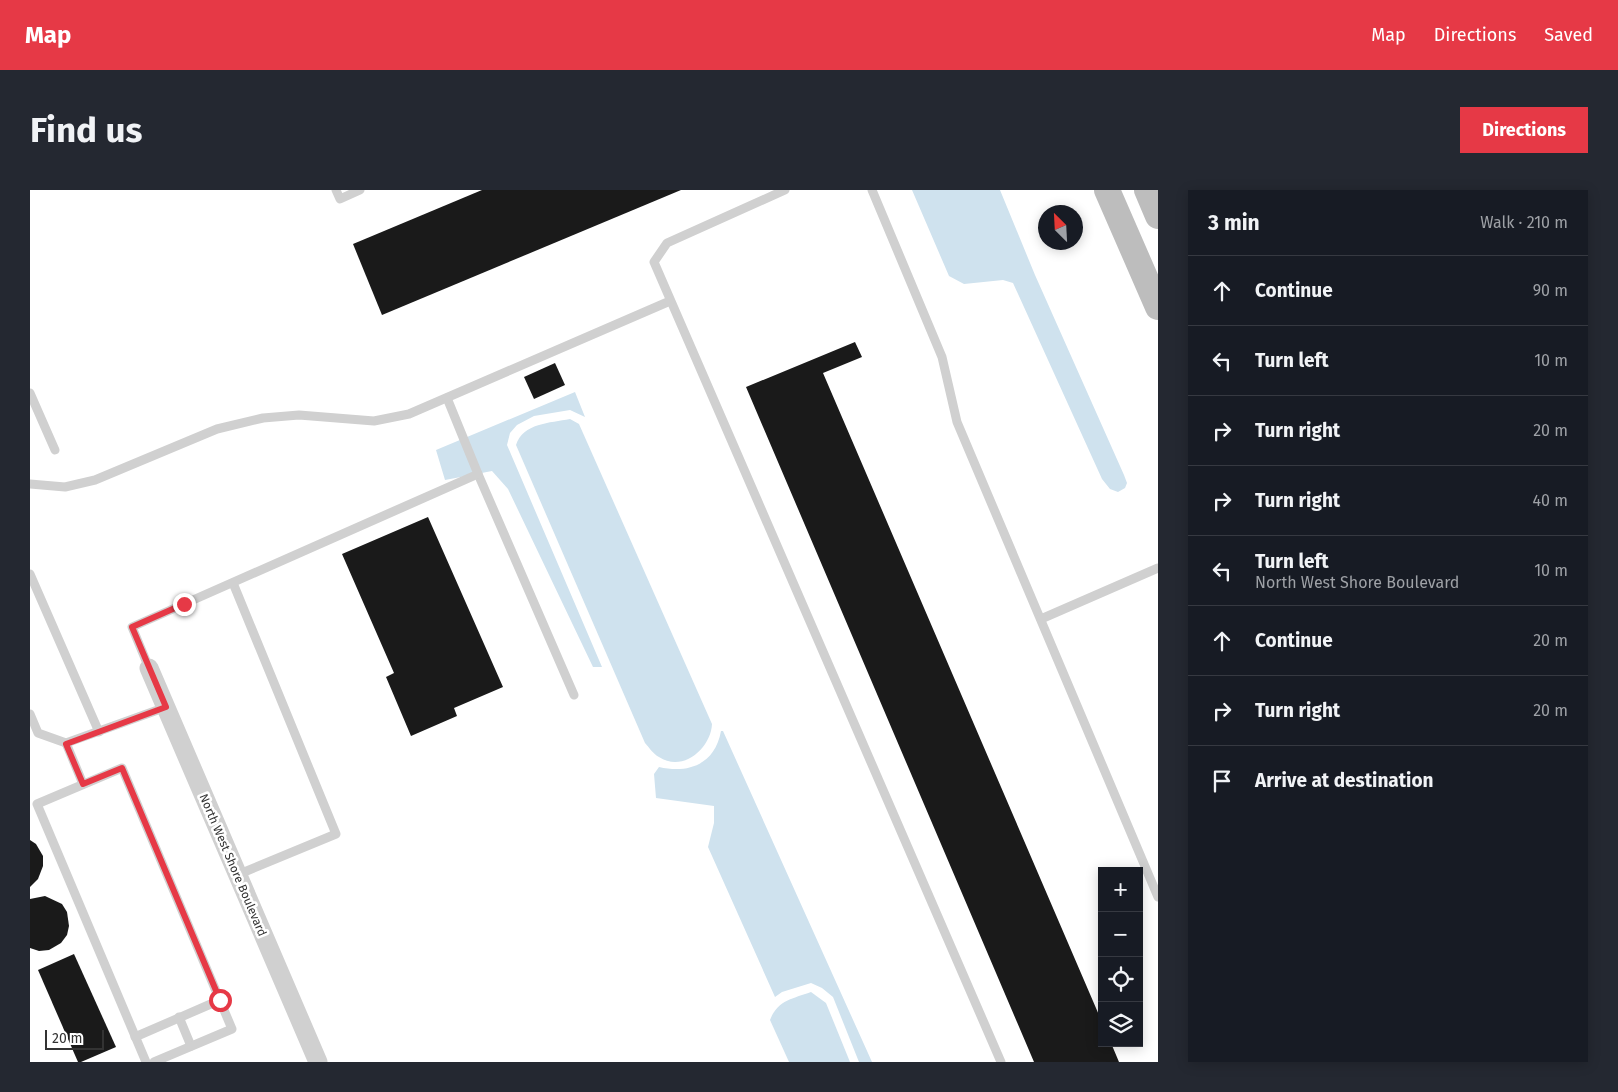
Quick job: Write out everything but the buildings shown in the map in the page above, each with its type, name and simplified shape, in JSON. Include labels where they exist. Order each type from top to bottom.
[{"type":"street","points":[[1107,190],[1158,307]]},
{"type":"street","points":[[1147,190],[1158,216]]},
{"type":"street","name":"North West Shore Boulevard","points":[[149,668],[318,1062]]},
{"type":"lane","points":[[336,190],[340,199],[360,190]]},
{"type":"lane","points":[[785,190],[667,243],[654,262],[1001,1062]]},
{"type":"lane","points":[[872,190],[942,357],[957,422],[1158,897]]},
{"type":"lane","points":[[30,484],[65,487],[95,480],[217,429],[263,418],[299,415],[374,421],[409,414],[670,301]]},
{"type":"lane","points":[[30,393],[55,450]]},
{"type":"lane","points":[[447,398],[574,695]]},
{"type":"lane","points":[[149,668],[132,627],[478,474]]},
{"type":"lane","points":[[1041,619],[1158,568]]},
{"type":"lane","points":[[30,574],[99,732]]},
{"type":"lane","points":[[233,583],[336,834],[237,875]]},
{"type":"lane","points":[[30,714],[38,733],[66,744],[166,707]]},
{"type":"lane","points":[[66,744],[83,784]]},
{"type":"lane","points":[[146,1062],[37,804],[122,768],[232,1029],[154,1062]]},
{"type":"lane","points":[[136,1037],[220,1000]]},
{"type":"lane","points":[[179,1017],[192,1046]]},
{"type":"water","points":[[912,190],[1000,190],[1035,275],[1124,475],[1127,483],[1125,488],[1118,492],[1110,489],[1102,479],[1013,283],[1003,280],[964,284],[949,276]]},
{"type":"water","points":[[575,392],[585,417],[570,410],[534,416],[517,425],[510,433],[507,445],[602,667],[593,667],[508,489],[492,471],[445,480],[436,450]]},
{"type":"water","points":[[570,419],[579,424],[712,724],[707,742],[686,760],[668,761],[657,756],[645,743],[516,445],[525,432],[531,428]]},
{"type":"water","points":[[721,731],[723,731],[872,1062],[859,1062],[833,997],[822,988],[811,983],[782,992],[775,997],[708,847],[714,823],[714,806],[656,798],[654,774],[659,767],[681,769],[699,764],[713,752]]},
{"type":"water","points":[[811,992],[826,1003],[850,1062],[789,1062],[770,1020],[781,1004]]},
{"type":"route","points":[[184,604],[132,627],[166,707],[66,744],[83,784],[122,768],[220,1000]]}]
